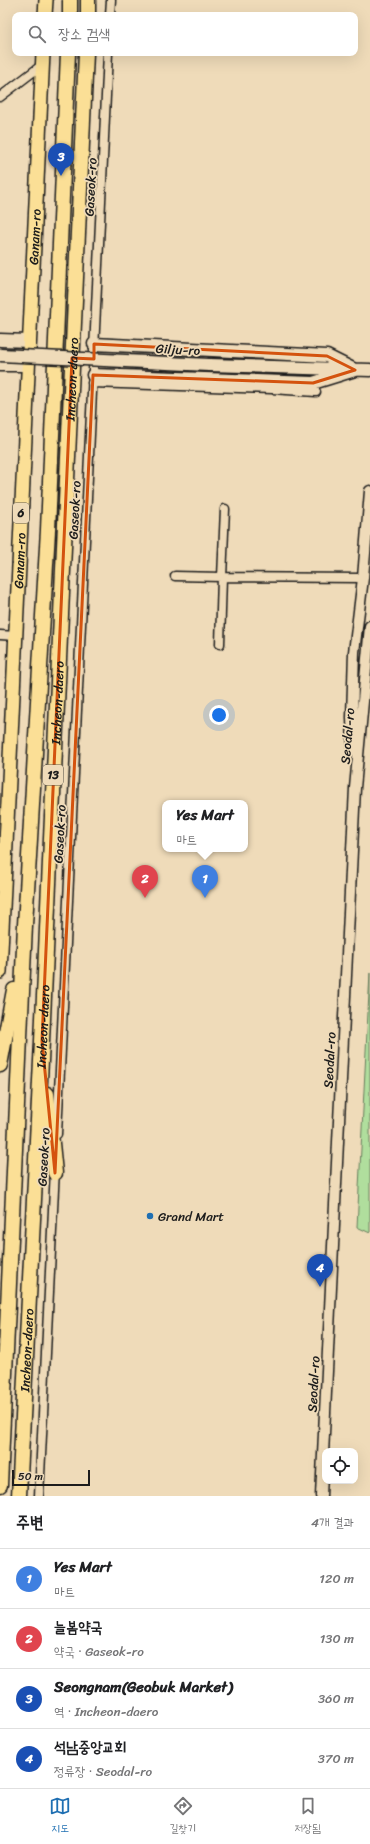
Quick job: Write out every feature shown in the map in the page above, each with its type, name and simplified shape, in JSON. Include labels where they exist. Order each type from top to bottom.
[{"type":"highway","points":[[70,0],[70,12]]},
{"type":"highway","points":[[88,0],[88,12]]},
{"type":"highway","name":"Incheon-daero","points":[[0,1485],[25,925],[48,522],[68,56]]},
{"type":"highway","name":"Incheon-daero","points":[[19,1496],[42,1040],[86,56]]},
{"type":"highway","points":[[0,1065],[11,1012],[25,925]]},
{"type":"highway","points":[[42,1040],[55,1173]]},
{"type":"main road","points":[[45,12],[46,0]]},
{"type":"main road","name":"Ganam-ro","points":[[0,972],[1,919],[43,59]]},
{"type":"main road","points":[[0,340],[29,341]]},
{"type":"main road","name":"Gilju-ro","points":[[94,344],[326,356],[355,370]]},
{"type":"main road","name":"Gilju-ro","points":[[0,355],[210,365],[370,370]]},
{"type":"main road","points":[[0,364],[28,365]]},
{"type":"main road","name":"Gilju-ro","points":[[93,379],[313,383],[355,370]]},
{"type":"street","points":[[110,12],[111,0]]},
{"type":"street","name":"Gaseok-ro","points":[[39,1496],[108,56]]},
{"type":"street","points":[[0,97],[43,59]]},
{"type":"street","points":[[93,379],[316,392]]},
{"type":"street","points":[[355,788],[352,682],[370,491]]},
{"type":"street","points":[[220,644],[224,509]]},
{"type":"street","points":[[175,576],[363,578]]},
{"type":"street","name":"Seodal-ro","points":[[321,1496],[355,788],[370,626]]},
{"type":"street","points":[[0,635],[16,636]]},
{"type":"street","points":[[355,788],[370,700]]},
{"type":"highlighted area","points":[[94,344],[327,356],[355,370],[313,383],[93,375],[55,1173],[42,1041],[72,358],[94,359]]},
{"type":"green space","points":[[370,973],[370,1233],[357,1227]]},
{"type":"place","name":"Seongnam(Geobuk Market)","points":[[61,176]]},
{"type":"place","name":"늘봄약국","points":[[145,898]]},
{"type":"place","name":"Yes Mart","points":[[205,898]]},
{"type":"place","name":"Grand Mart","points":[[150,1216]]},
{"type":"place","name":"석남중앙교회","points":[[320,1287]]}]
